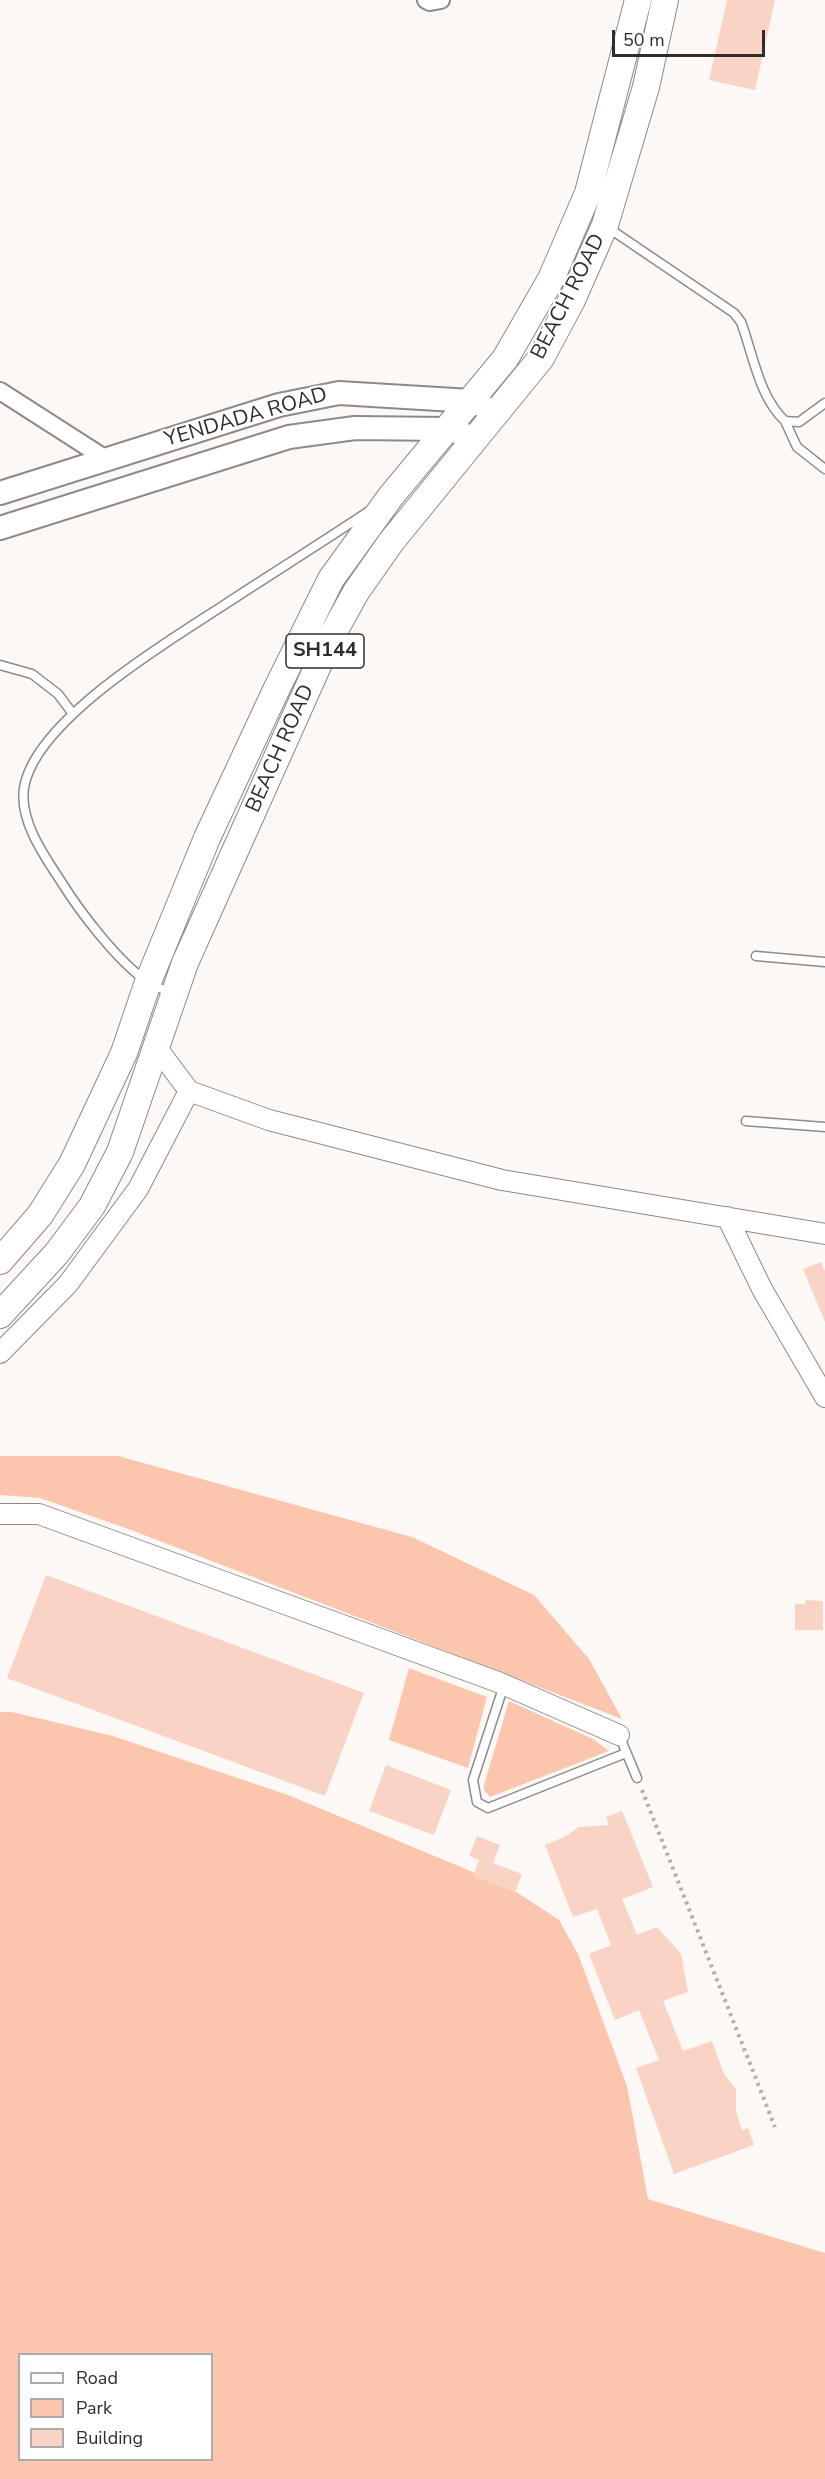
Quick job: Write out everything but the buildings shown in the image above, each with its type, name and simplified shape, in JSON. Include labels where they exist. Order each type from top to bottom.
[{"type":"main road","name":"SH144","points":[[0,1261],[40,1215],[72,1164],[124,1053],[148,982],[207,837],[331,579],[392,496],[505,358],[551,279],[570,240],[588,194],[638,0]]},
{"type":"main road","name":"BEACH ROAD","points":[[0,1315],[57,1253],[92,1206],[120,1152],[157,1048],[173,994],[329,641],[356,592],[391,542],[541,358],[572,300],[605,225],[646,87],[665,0]]},
{"type":"main road","name":"YENDADA ROAD","points":[[0,493],[279,405],[339,393],[471,401],[497,412]]},
{"type":"main road","name":"YENDADA ROAD","points":[[0,528],[289,437],[355,428],[447,429],[476,438]]},
{"type":"street","points":[[426,0],[430,2],[441,0]]},
{"type":"street","points":[[0,391],[106,459]]},
{"type":"street","points":[[0,1353],[68,1284],[138,1189],[189,1091],[187,1084],[157,1048]]},
{"type":"street","points":[[189,1091],[269,1120],[502,1180],[825,1234]]},
{"type":"street","points":[[727,1217],[762,1289],[825,1397]]},
{"type":"street","points":[[0,1514],[39,1514],[504,1685],[622,1744]]},
{"type":"lane","points":[[605,225],[734,313],[741,322],[767,397],[775,411],[785,421],[797,447],[825,469]]},
{"type":"lane","points":[[785,421],[799,422],[825,403]]},
{"type":"lane","points":[[173,994],[148,982],[108,944],[74,904],[28,824],[23,790],[30,765],[73,714],[164,644],[392,496]]},
{"type":"lane","points":[[0,665],[32,674],[58,694],[73,714]]},
{"type":"lane","points":[[756,956],[825,962]]},
{"type":"lane","points":[[746,1121],[825,1127]]},
{"type":"lane","points":[[504,1685],[473,1780],[477,1802],[488,1809],[622,1744],[637,1778]]},
{"type":"path","points":[[637,1778],[775,2127]]},
{"type":"green space","points":[[0,1456],[118,1456],[412,1537],[534,1595],[589,1659],[622,1719],[131,1530],[40,1498],[0,1495]]},
{"type":"green space","points":[[409,1668],[487,1697],[468,1768],[389,1740]]},
{"type":"green space","points":[[509,1701],[593,1739],[609,1751],[490,1797],[484,1790],[484,1785]]},
{"type":"green space","points":[[0,1712],[12,1712],[113,1736],[288,1795],[509,1887],[559,1920],[578,1954],[627,2086],[648,2199],[825,2253],[825,2479],[0,2479]]}]
